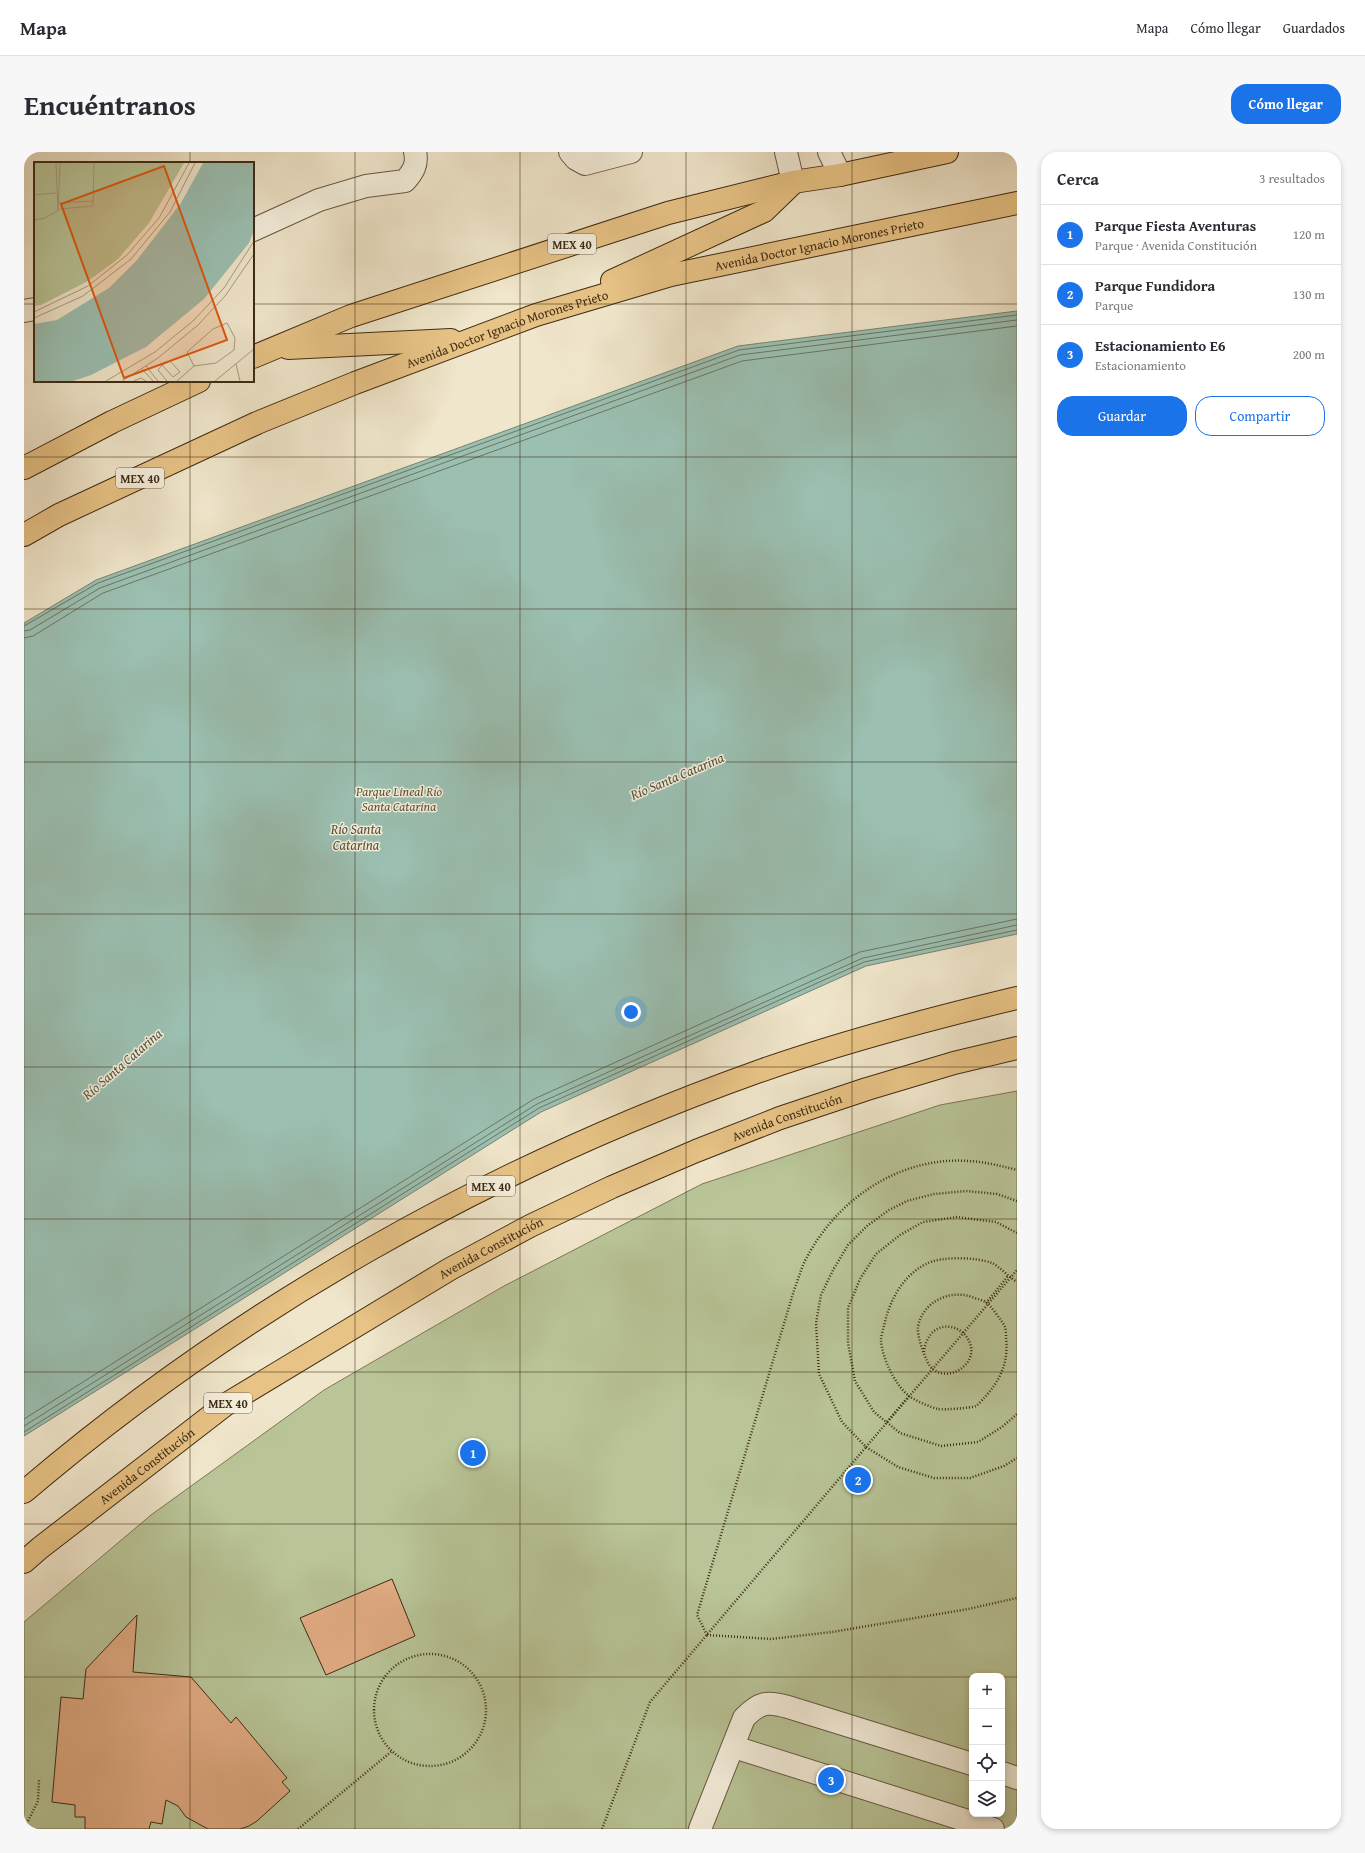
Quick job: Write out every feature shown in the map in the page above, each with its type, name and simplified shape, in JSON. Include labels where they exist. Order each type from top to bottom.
[{"type":"highway","name":"MEX 40","points":[[263,353],[351,316],[668,213],[793,182],[840,175],[947,152]]},
{"type":"highway","points":[[536,315],[764,211],[793,182]]},
{"type":"highway","name":"Avenida Doctor Ignacio Morones Prieto","points":[[24,535],[59,516],[257,423],[355,382],[536,315],[671,275],[1017,203]]},
{"type":"highway","points":[[263,353],[472,339]]},
{"type":"highway","points":[[24,468],[112,422],[197,382]]},
{"type":"highway","name":"MEX 40","points":[[24,1492],[113,1420],[187,1366],[264,1315],[342,1266],[395,1236],[504,1179],[594,1137],[758,1072],[853,1041],[934,1018],[1017,998]]},
{"type":"highway","name":"Avenida Constitución","points":[[24,1562],[225,1405],[450,1269],[530,1226],[612,1186],[780,1118],[874,1087],[954,1063],[1017,1048]]},
{"type":"lane","points":[[254,230],[319,200],[366,186],[405,181],[414,170],[416,163],[415,152]]},
{"type":"lane","points":[[570,152],[576,159],[585,164],[631,152]]},
{"type":"lane","points":[[786,152],[793,182]]},
{"type":"lane","points":[[829,152],[840,175]]},
{"type":"lane","points":[[24,311],[34,309]]},
{"type":"lane","points":[[700,1829],[734,1747],[744,1718],[752,1710],[762,1704],[774,1703],[969,1763]]},
{"type":"lane","points":[[734,1747],[992,1829]]},
{"type":"lane","points":[[1005,1774],[1017,1778]]},
{"type":"path","points":[[707,1635],[697,1615],[795,1287],[805,1260],[820,1235],[838,1213],[860,1194],[884,1179],[911,1168],[939,1162],[968,1160],[997,1164],[1017,1170]]},
{"type":"path","points":[[1017,1201],[997,1194],[966,1191],[934,1194],[907,1201],[889,1210],[867,1226],[848,1245],[821,1295],[816,1323],[819,1374],[842,1422],[866,1447],[898,1468],[934,1478],[970,1478],[1004,1466],[1017,1458]]},
{"type":"path","points":[[1017,1233],[996,1222],[957,1217],[923,1222],[900,1235],[876,1254],[860,1279],[848,1308],[848,1343],[855,1381],[874,1412],[900,1433],[941,1446],[978,1442],[1002,1427],[1017,1414]]},
{"type":"path","points":[[924,1352],[924,1345],[930,1334],[936,1330],[951,1327],[964,1333],[968,1338],[971,1350],[969,1361],[965,1366],[955,1373],[938,1372],[934,1369],[926,1360],[924,1352],[918,1328],[923,1314],[932,1303],[947,1295],[964,1294],[986,1303],[1005,1327],[1007,1344],[1006,1363],[994,1388],[976,1406],[940,1410],[909,1396],[890,1372],[881,1340],[888,1308],[905,1280],[926,1263],[956,1257],[992,1263],[1017,1282]]},
{"type":"path","points":[[602,1829],[650,1702],[1017,1270]]},
{"type":"path","points":[[986,1303],[1008,1276]]},
{"type":"path","points":[[886,1422],[909,1396]]},
{"type":"path","points":[[707,1635],[771,1639],[832,1632],[968,1609],[1017,1598]]},
{"type":"path","points":[[422,1654],[441,1655],[458,1661],[472,1672],[482,1687],[486,1711],[485,1723],[478,1739],[466,1753],[451,1762],[434,1766],[415,1764],[392,1751],[384,1742],[376,1725],[374,1706],[378,1688],[389,1672],[404,1660],[422,1654]]},
{"type":"path","points":[[298,1829],[392,1751]]},
{"type":"path","points":[[24,1829],[38,1801],[39,1780]]},
{"type":"shaded area","points":[[1017,1091],[1017,1829],[24,1829],[24,1622],[151,1515],[324,1390],[504,1286],[702,1184],[940,1105]]},
{"type":"water","name":"Río Santa Catarina","points":[[1017,311],[1017,934],[866,966],[541,1112],[24,1436],[24,623],[96,580],[738,346]]},
{"type":"building","points":[[392,1579],[415,1636],[326,1675],[300,1618]]},
{"type":"building","points":[[137,1615],[133,1672],[191,1677],[231,1723],[236,1717],[287,1778],[282,1782],[290,1791],[257,1821],[249,1826],[240,1829],[208,1829],[186,1817],[178,1806],[166,1800],[162,1824],[151,1822],[149,1829],[85,1829],[85,1817],[75,1817],[75,1805],[52,1802],[61,1697],[83,1699],[86,1669]]},
{"type":"place","name":"Parque Fiesta Aventuras","points":[[473,1453]]},
{"type":"place","name":"Parque Fundidora","points":[[858,1480]]},
{"type":"place","name":"Estacionamiento E6","points":[[831,1780]]},
{"type":"park label","name":"Parque Lineal Río Santa Catarina","points":[[399,798]]}]
